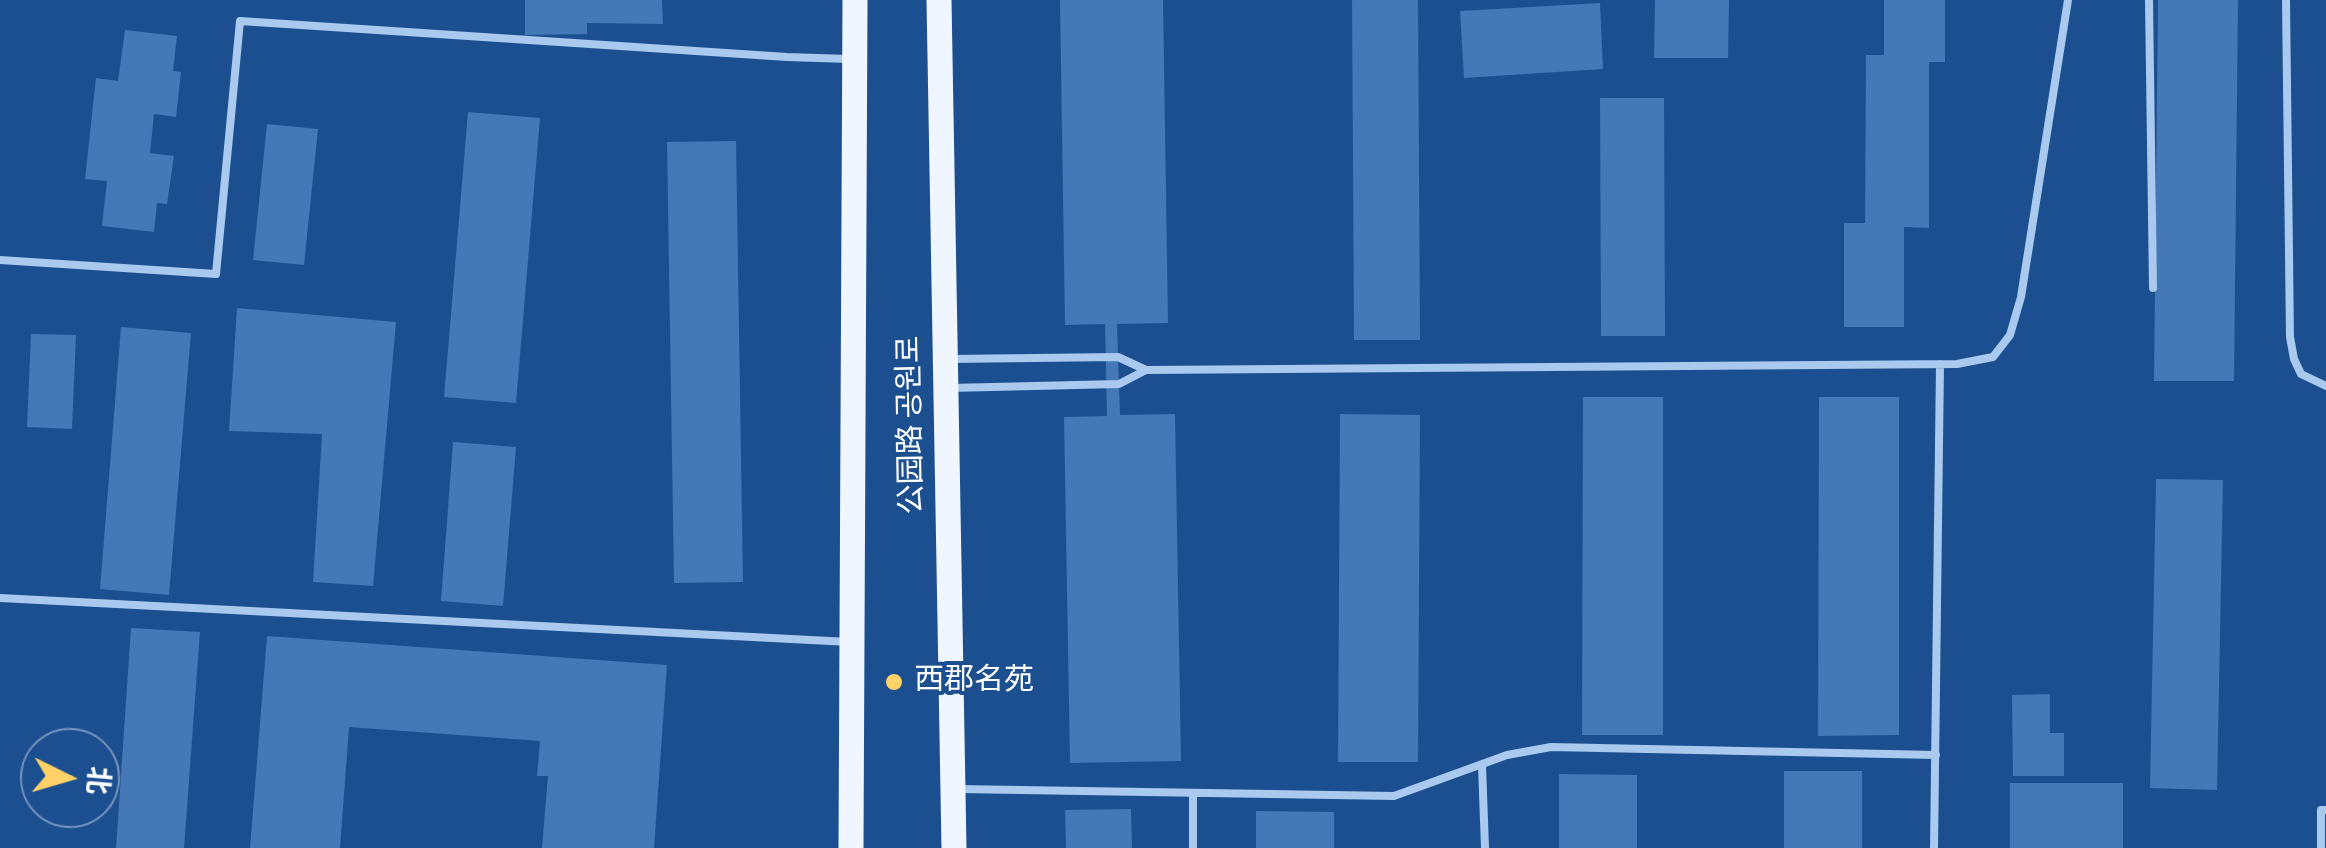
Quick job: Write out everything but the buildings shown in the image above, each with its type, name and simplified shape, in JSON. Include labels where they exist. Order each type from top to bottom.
[{"type":"main road","name":"公园路 공원로","points":[[851,848],[855,0]]},
{"type":"main road","name":"公园路 공원로","points":[[939,0],[954,848]]},
{"type":"lane","points":[[945,359],[1118,357],[1146,370],[1940,364],[1992,357],[2010,335],[2020,297],[2068,0]]},
{"type":"lane","points":[[2149,0],[2153,288]]},
{"type":"lane","points":[[2286,0],[2290,337],[2302,374],[2326,386]]},
{"type":"lane","points":[[0,260],[216,274],[240,21],[787,58],[856,59]]},
{"type":"lane","points":[[1934,848],[1940,364]]},
{"type":"lane","points":[[945,388],[1119,384],[1146,370]]},
{"type":"lane","points":[[0,598],[850,642]]},
{"type":"lane","points":[[952,789],[1394,796],[1508,755],[1552,747],[1936,754]]},
{"type":"lane","points":[[1482,765],[1485,848]]},
{"type":"lane","points":[[1193,792],[1193,848]]},
{"type":"lane","points":[[2321,848],[2321,810],[2326,810]]},
{"type":"place","name":"西郡名苑","points":[[894,682]]}]
